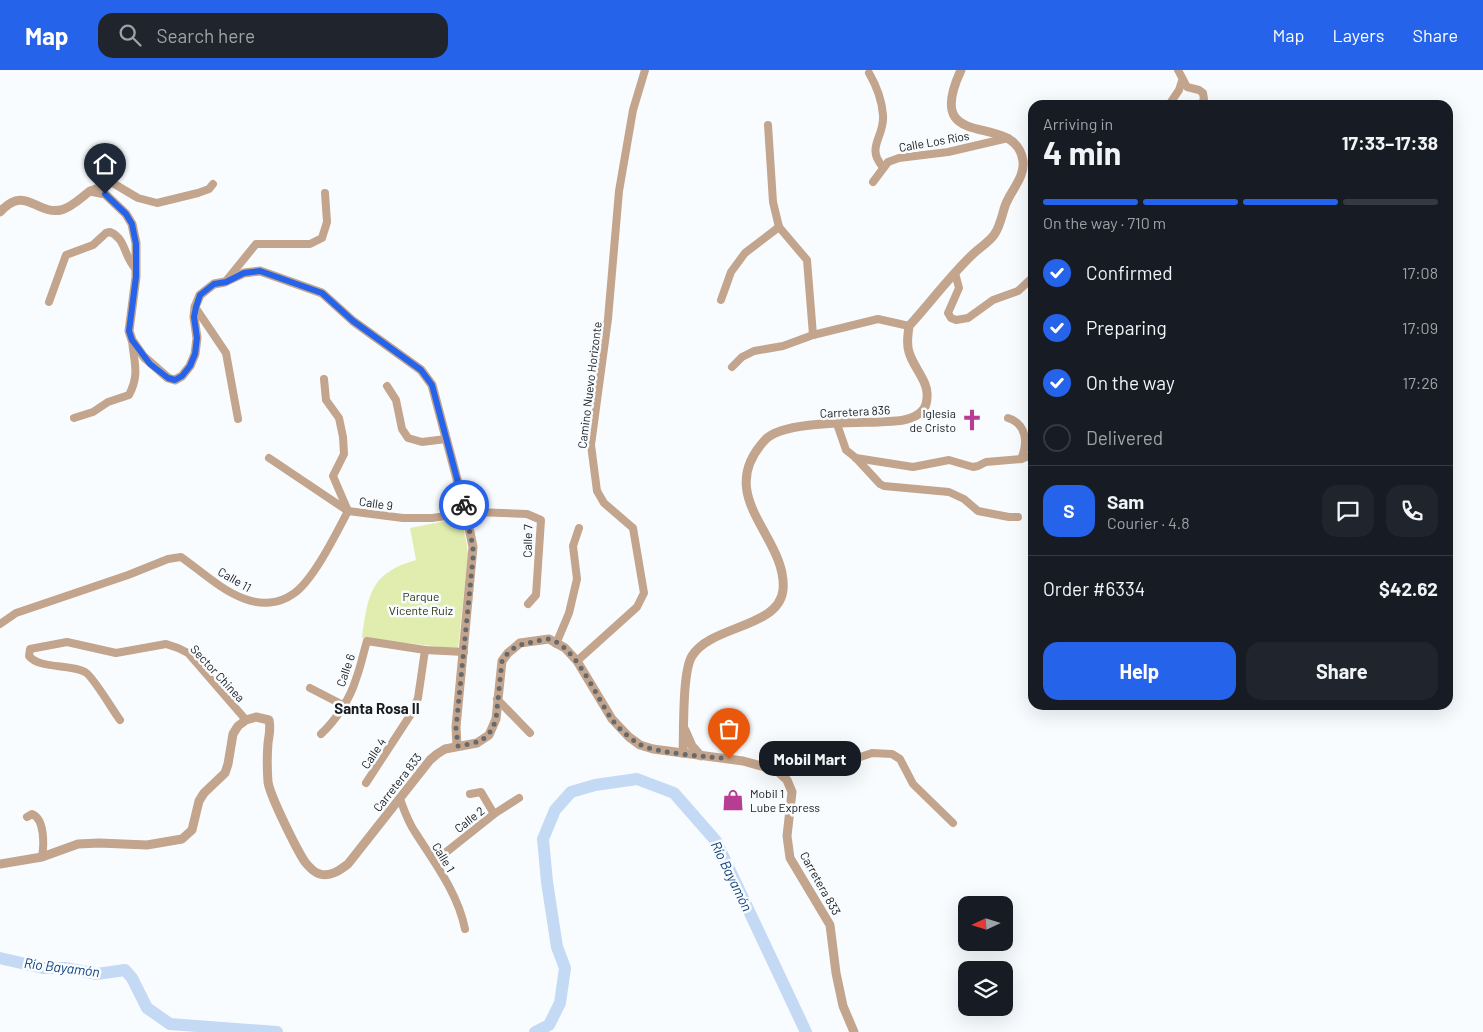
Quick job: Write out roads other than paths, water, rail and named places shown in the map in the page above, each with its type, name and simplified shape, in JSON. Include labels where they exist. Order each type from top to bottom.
[{"type":"street","name":"Camino Nuevo Horizonte","points":[[577,662],[637,608],[644,594],[633,528],[604,503],[597,491],[591,445],[608,319],[619,191],[633,110],[645,70]]},
{"type":"street","points":[[732,366],[754,350],[783,346],[813,335],[878,319],[909,326],[972,254],[995,234],[1005,205],[1019,181],[1023,170],[1023,161],[1015,143],[1009,138],[968,127],[958,122],[953,114],[950,101],[961,70]]},
{"type":"street","points":[[1178,70],[1182,81],[1187,87],[1199,90],[1203,94],[1203,100]]},
{"type":"street","points":[[869,73],[875,84],[883,114],[883,126],[875,152],[877,160],[883,167],[873,182]]},
{"type":"street","points":[[1172,100],[1182,81]]},
{"type":"street","points":[[768,125],[773,202],[779,227],[807,260],[813,335]]},
{"type":"street","name":"Calle Los Ríos","points":[[883,167],[888,162],[899,158],[948,152],[1009,138]]},
{"type":"street","points":[[0,212],[14,200],[22,200],[44,208],[60,211],[90,191],[111,182],[138,198],[156,203],[198,193],[209,189],[213,184]]},
{"type":"street","points":[[74,418],[93,412],[108,402],[129,395],[135,383],[136,374],[132,340],[129,331],[136,269],[136,244],[132,224],[126,214],[105,194],[90,191]]},
{"type":"street","points":[[226,282],[256,244],[310,244],[322,238],[327,222],[325,193]]},
{"type":"street","points":[[720,300],[732,272],[745,253],[779,227]]},
{"type":"street","points":[[49,302],[66,255],[93,246],[106,233],[110,232],[120,238],[130,262],[136,269]]},
{"type":"street","points":[[132,340],[150,364],[168,378],[175,380],[182,376],[190,366],[195,354],[197,338],[194,317],[200,295],[214,284],[226,282],[244,273],[260,271],[322,293],[353,321],[421,370],[432,385],[466,513],[473,547],[456,728],[458,746]]},
{"type":"street","points":[[955,274],[959,288],[948,313],[951,318],[956,320],[968,318],[993,300],[1018,291],[1028,284]]},
{"type":"street","points":[[196,307],[226,353],[238,419]]},
{"type":"street","name":"Carretera 836","points":[[683,753],[687,674],[692,656],[702,644],[716,636],[766,616],[777,606],[783,591],[781,566],[749,502],[746,483],[749,466],[753,458],[766,439],[777,431],[796,427],[899,421],[921,412],[927,397],[927,389],[909,354],[907,339],[909,326]]},
{"type":"street","points":[[324,379],[326,400],[339,418],[343,437],[344,454],[333,476],[348,510]]},
{"type":"street","points":[[387,386],[396,400],[402,429],[408,438],[422,442],[446,439]]},
{"type":"street","points":[[1008,418],[1018,423],[1024,431],[1026,448],[1021,459]]},
{"type":"street","points":[[837,424],[846,450],[880,484],[884,486],[949,492],[964,499],[978,511],[1018,517]]},
{"type":"street","points":[[856,458],[913,467],[949,460],[973,467],[997,460],[1021,459],[1028,456]]},
{"type":"street","name":"Calle 9","points":[[269,458],[348,510],[403,518],[432,518],[466,513]]},
{"type":"street","name":"Calle 11","points":[[0,624],[16,613],[128,575],[168,559],[181,557],[222,587],[245,599],[269,603],[280,600],[294,594],[303,585],[332,544],[348,510]]},
{"type":"street","name":"Calle 7","points":[[466,513],[526,514],[541,520],[536,594],[528,604]]},
{"type":"street","points":[[579,528],[573,546],[577,579],[569,613],[556,644],[565,648],[577,662],[612,720],[629,737],[640,745],[701,756],[743,761],[776,770],[806,754],[840,764],[872,753],[892,754],[900,759],[914,784],[953,823]]},
{"type":"street","name":"Carretera 833","points":[[246,720],[256,717],[268,720],[270,733],[267,761],[268,784],[273,798],[305,862],[319,874],[333,874],[348,864],[430,760],[437,754],[458,746],[477,743],[489,735],[496,719],[502,661],[508,653],[520,644],[548,639],[556,644]]},
{"type":"street","name":"Calle 6","points":[[320,734],[331,725],[356,680],[367,641],[425,650],[464,652]]},
{"type":"street","name":"Sector Chinea","points":[[120,720],[87,672],[35,661],[29,656],[30,649],[67,642],[116,652],[166,644],[188,653],[246,720]]},
{"type":"street","name":"Calle 4","points":[[366,783],[411,714],[418,698],[425,650]]},
{"type":"street","points":[[310,688],[343,705]]},
{"type":"street","points":[[497,700],[530,733]]},
{"type":"street","points":[[0,864],[42,857],[78,844],[147,845],[182,839],[192,830],[199,800],[225,773],[233,734],[246,720]]},
{"type":"street","points":[[663,750],[676,743],[684,730]]},
{"type":"street","points":[[684,730],[692,746],[701,756]]},
{"type":"street","name":"Carretera 833","points":[[776,770],[787,780],[792,792],[787,836],[790,858],[830,925],[836,973],[844,1006],[854,1032]]},
{"type":"street","points":[[470,794],[481,792],[494,814]]},
{"type":"street","name":"Calle 2","points":[[435,861],[494,814],[520,798]]},
{"type":"street","name":"Calle 1","points":[[400,799],[414,830],[435,861],[461,912],[465,929]]},
{"type":"street","points":[[27,817],[32,814],[40,820],[44,846],[42,857]]},
{"type":"waterway","name":"Río Bayamón","points":[[535,1032],[549,1025],[560,1003],[565,968],[557,947],[547,882],[543,839],[555,810],[571,792],[595,785],[637,779],[674,793],[716,841],[806,1032]]},
{"type":"waterway","name":"Río Bayamón","points":[[0,958],[43,968],[65,968],[97,974],[125,970],[132,978],[147,1008],[170,1024],[277,1032]]},
{"type":"place","name":"Iglesia de Cristo","points":[[972,420]]},
{"type":"place","name":"Mobil Mart","points":[[729,759]]},
{"type":"place","name":"Mobil 1 Lube Express","points":[[733,800]]},
{"type":"district","name":"Santa Rosa II","points":[[377,708]]},
{"type":"park label","name":"Parque Vicente Ruiz","points":[[421,603]]}]
